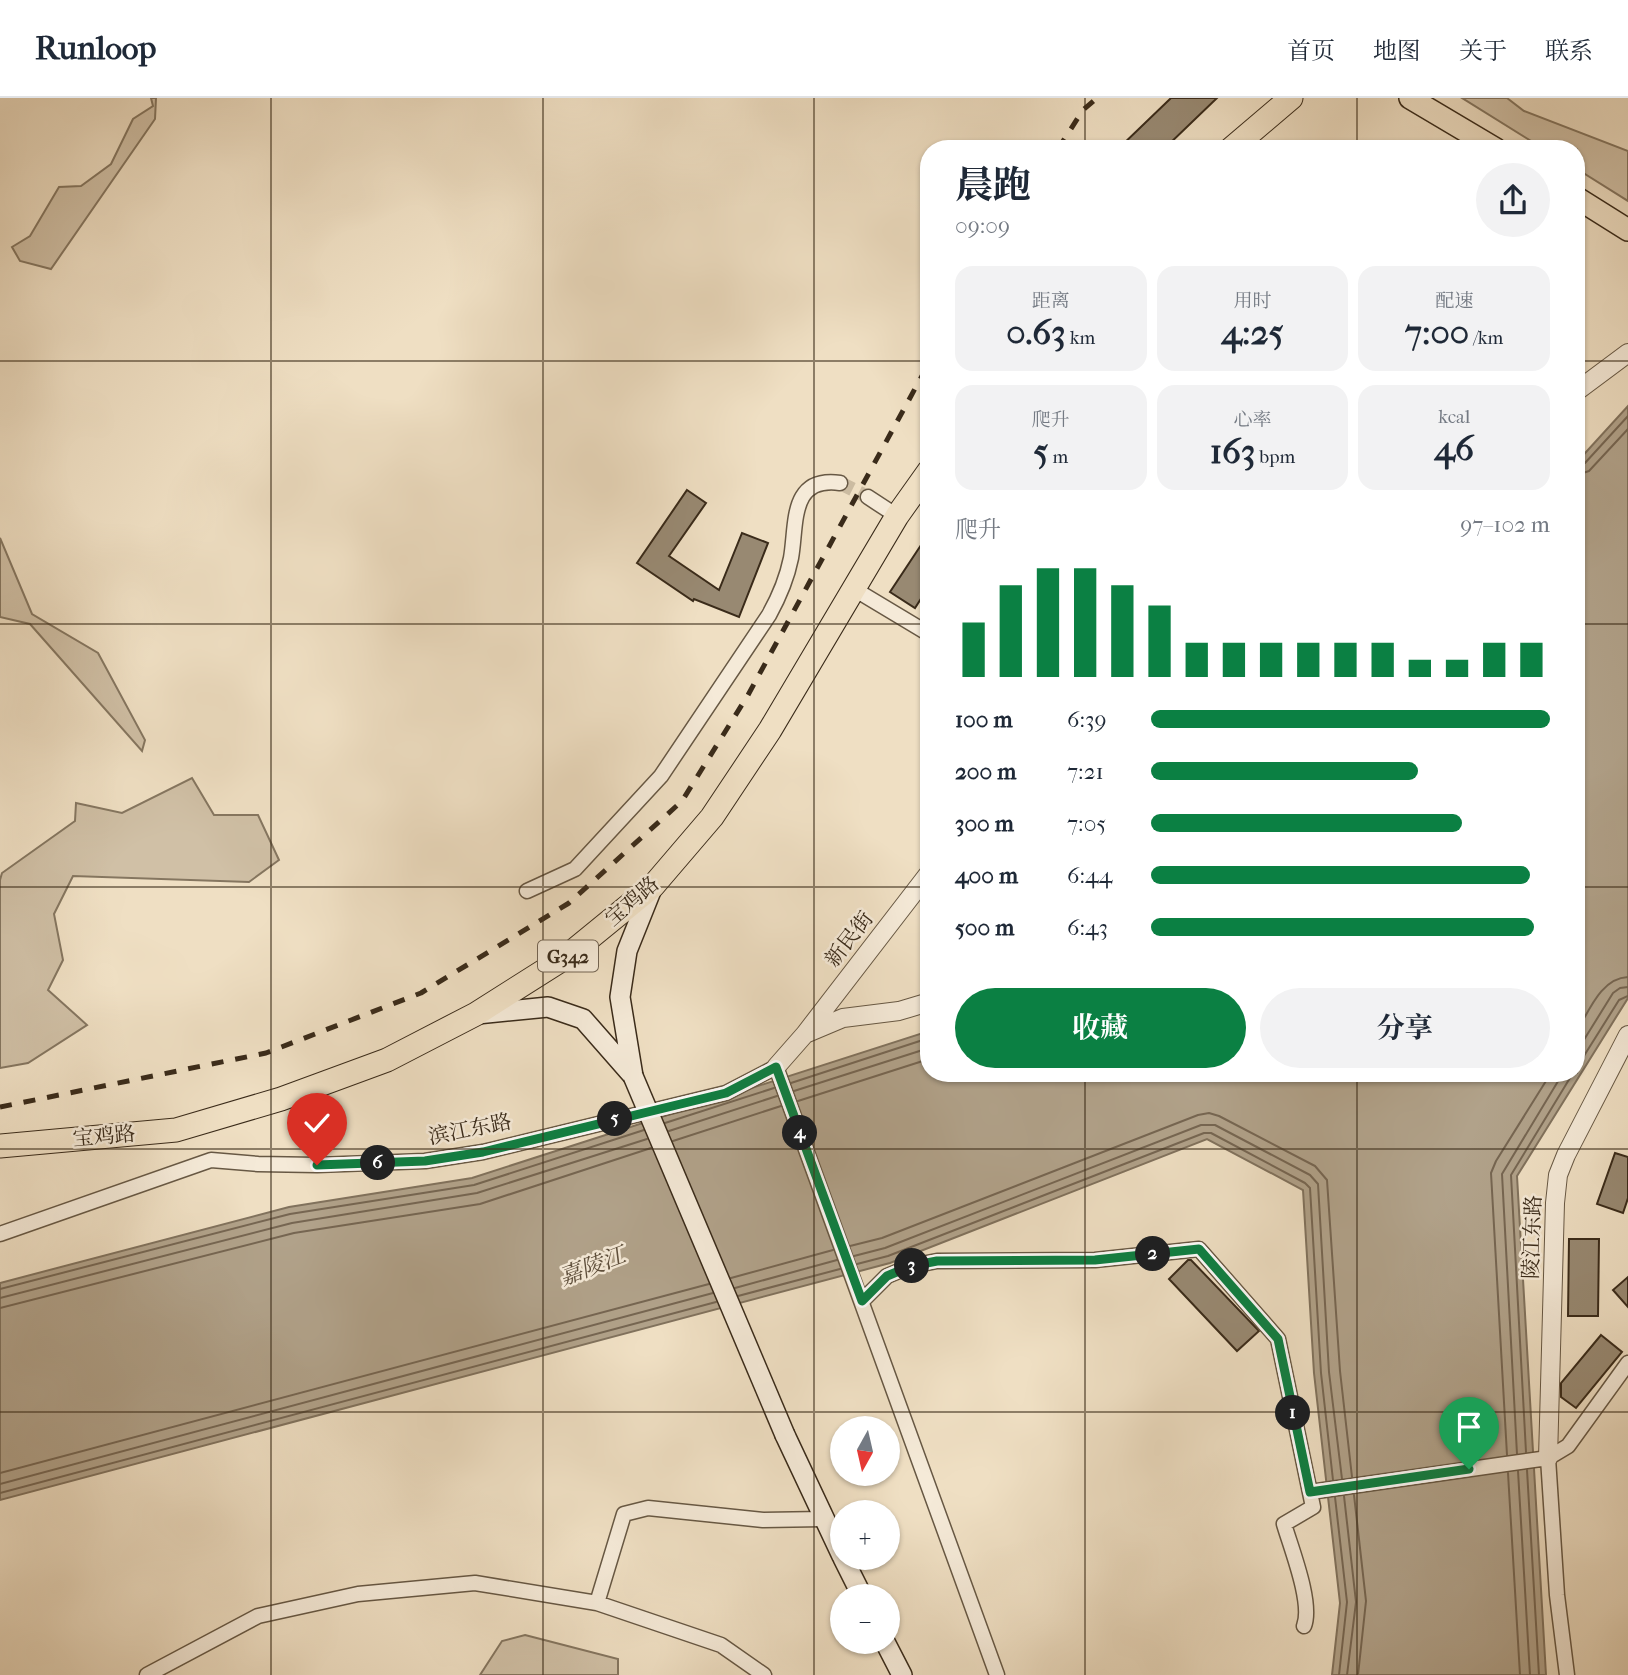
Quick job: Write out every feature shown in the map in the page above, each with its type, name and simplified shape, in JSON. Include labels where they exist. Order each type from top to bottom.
[{"type":"highway","points":[[1242,140],[1291,98]]},
{"type":"highway","name":"宝鸡路","points":[[0,1146],[176,1130],[281,1099],[387,1060],[476,1014],[566,957],[653,886],[719,806],[770,730],[897,516],[920,484]]},
{"type":"main road","points":[[1410,98],[1481,140]]},
{"type":"main road","points":[[1585,203],[1628,230]]},
{"type":"main road","points":[[653,886],[627,951],[620,997],[633,1076],[785,1435],[830,1533]]},
{"type":"main road","points":[[476,1014],[548,1007],[583,1019],[633,1076]]},
{"type":"main road","points":[[891,1654],[902,1675]]},
{"type":"street","points":[[1585,385],[1628,353]]},
{"type":"street","points":[[527,891],[575,869],[661,776],[779,596],[791,557],[794,517],[799,500],[820,484],[840,483]]},
{"type":"street","points":[[868,497],[897,516]]},
{"type":"street","points":[[854,589],[920,629]]},
{"type":"street","name":"新民街","points":[[804,1034],[920,885]]},
{"type":"street","name":"滨江东路","points":[[0,1234],[211,1160],[317,1165],[425,1161],[483,1152],[726,1093],[779,1074],[804,1034],[843,1018],[899,1011],[920,1005]]},
{"type":"street","name":"陵江东路","points":[[1548,1458],[1558,1175],[1628,1035]]},
{"type":"street","points":[[779,1074],[997,1675]]},
{"type":"street","points":[[860,1294],[887,1276],[911,1266],[937,1261],[1095,1260],[1199,1249],[1278,1339],[1313,1507],[1284,1524],[1305,1598],[1307,1620],[1304,1626]]},
{"type":"street","points":[[1310,1492],[1548,1458],[1568,1446],[1628,1363]]},
{"type":"street","points":[[1548,1458],[1557,1595],[1567,1675]]},
{"type":"street","points":[[597,1603],[624,1514],[648,1507],[763,1520],[823,1519]]},
{"type":"street","points":[[147,1675],[258,1616],[358,1594],[475,1583],[597,1603],[721,1645],[764,1675]]},
{"type":"shaded area","points":[[151,98],[156,98],[155,119],[51,269],[20,261],[12,247],[30,236],[59,187],[81,186],[111,164],[133,119],[153,106]]},
{"type":"shaded area","points":[[1462,98],[1507,98],[1524,111],[1628,151],[1628,201],[1585,174],[1585,140],[1530,140]]},
{"type":"shaded area","points":[[0,538],[32,614],[98,653],[145,740],[142,751],[30,624],[0,617]]},
{"type":"shaded area","points":[[192,778],[214,815],[258,815],[279,860],[249,882],[73,876],[54,914],[63,960],[48,990],[87,1025],[28,1063],[0,1068],[2,873],[75,821],[76,803],[122,813]]},
{"type":"shaded area","points":[[525,1635],[618,1659],[618,1675],[480,1675],[502,1641]]},
{"type":"water","points":[[1628,406],[1628,998],[1585,1067],[1585,453]]},
{"type":"water","name":"嘉陵江","points":[[920,1034],[920,1082],[1576,1082],[1517,1176],[1546,1675],[1332,1675],[1340,1603],[1314,1373],[1303,1190],[1207,1139],[890,1263],[0,1500],[0,1283],[289,1207],[472,1178]]},
{"type":"building","points":[[1171,98],[1217,98],[1173,140],[1127,140]]},
{"type":"building","points":[[687,490],[706,503],[669,556],[719,590],[742,533],[768,543],[739,617],[694,599],[693,601],[637,563]]},
{"type":"building","points":[[920,547],[920,600],[915,608],[890,592]]},
{"type":"building","points":[[1615,1153],[1628,1157],[1628,1198],[1623,1213],[1597,1204]]},
{"type":"building","points":[[1569,1239],[1599,1239],[1598,1316],[1568,1316]]},
{"type":"building","points":[[1191,1260],[1259,1331],[1237,1351],[1169,1279]]},
{"type":"building","points":[[1628,1277],[1628,1307],[1613,1290]]},
{"type":"building","points":[[1601,1335],[1622,1352],[1576,1408],[1561,1397],[1561,1383]]},
{"type":"tunnel","points":[[840,483],[868,497]]},
{"type":"railway","points":[[1064,140],[1083,110],[1097,98]]},
{"type":"railway","points":[[0,1107],[266,1053],[421,993],[569,903],[682,801],[748,695],[920,380]]},
{"type":"route","points":[[317,1165],[425,1161],[483,1152],[726,1093],[776,1067],[862,1301],[887,1276],[911,1266],[937,1261],[1095,1260],[1199,1249],[1278,1339],[1310,1492],[1469,1469]]}]
